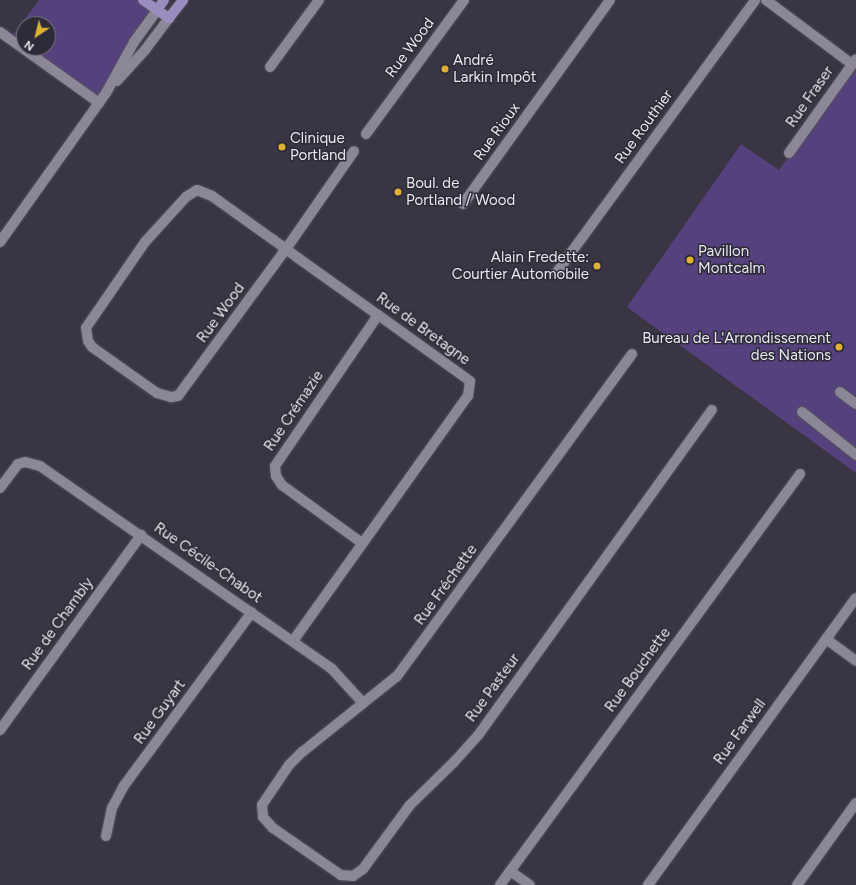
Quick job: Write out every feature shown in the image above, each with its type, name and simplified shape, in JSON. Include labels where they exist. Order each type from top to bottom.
[{"type":"main road","points":[[143,0],[169,18],[178,2]]},
{"type":"main road","points":[[157,10],[164,0]]},
{"type":"street","points":[[270,67],[319,0]]},
{"type":"street","name":"Rue Wood","points":[[366,134],[464,0]]},
{"type":"street","name":"Rue Rioux","points":[[463,204],[610,0]]},
{"type":"street","name":"Rue Routhier","points":[[558,272],[756,0]]},
{"type":"street","points":[[766,0],[854,62]]},
{"type":"street","points":[[106,93],[134,42],[157,10]]},
{"type":"street","points":[[0,242],[99,102],[146,50],[169,18]]},
{"type":"street","points":[[0,32],[99,102]]},
{"type":"street","name":"Rue Fraser","points":[[789,153],[854,62]]},
{"type":"street","name":"Rue Wood","points":[[86,335],[92,347],[157,394],[171,398],[178,396],[286,249],[354,151]]},
{"type":"street","name":"Rue de Bretagne","points":[[86,335],[89,322],[145,242],[186,197],[197,190],[212,196],[470,381],[470,390],[293,641]]},
{"type":"street","name":"Rue Crémazie","points":[[362,543],[282,485],[276,476],[276,466],[378,315]]},
{"type":"street","name":"Rue Fréchette","points":[[261,810],[264,799],[295,758],[388,684],[403,668],[632,354]]},
{"type":"street","points":[[840,392],[856,404]]},
{"type":"street","name":"Rue Pasteur","points":[[261,810],[266,822],[273,828],[341,875],[353,876],[363,869],[410,805],[454,762],[479,734],[712,410]]},
{"type":"street","points":[[802,412],[856,455]]},
{"type":"street","name":"Rue Cécile-Chabot","points":[[0,488],[18,464],[25,462],[40,466],[293,641],[341,677],[363,703]]},
{"type":"street","name":"Rue Bouchette","points":[[500,885],[800,474]]},
{"type":"street","name":"Rue de Chambly","points":[[0,730],[141,535]]},
{"type":"street","name":"Rue Farwell","points":[[648,885],[856,598]]},
{"type":"street","name":"Rue Guyart","points":[[106,836],[112,808],[119,793],[252,612]]},
{"type":"street","points":[[826,639],[856,661]]},
{"type":"street","points":[[797,885],[856,803]]},
{"type":"street","points":[[510,871],[530,885]]},
{"type":"shaded area","points":[[39,0],[143,0],[157,10],[99,103],[34,56],[56,56],[56,16],[27,16]]},
{"type":"shaded area","points":[[16,31],[16,43],[10,39]]},
{"type":"shaded area","points":[[856,61],[856,473],[627,307],[741,144],[779,170]]},
{"type":"place","name":"André Larkin Impôt","points":[[445,69]]},
{"type":"place","name":"Clinique Portland","points":[[282,147]]},
{"type":"place","name":"Boul. de Portland / Wood","points":[[398,192]]},
{"type":"place","name":"Pavillon Montcalm","points":[[690,260]]},
{"type":"place","name":"Alain Fredette: Courtier Automobile","points":[[597,266]]},
{"type":"place","name":"Bureau de L'Arrondissement des Nations","points":[[839,347]]}]
